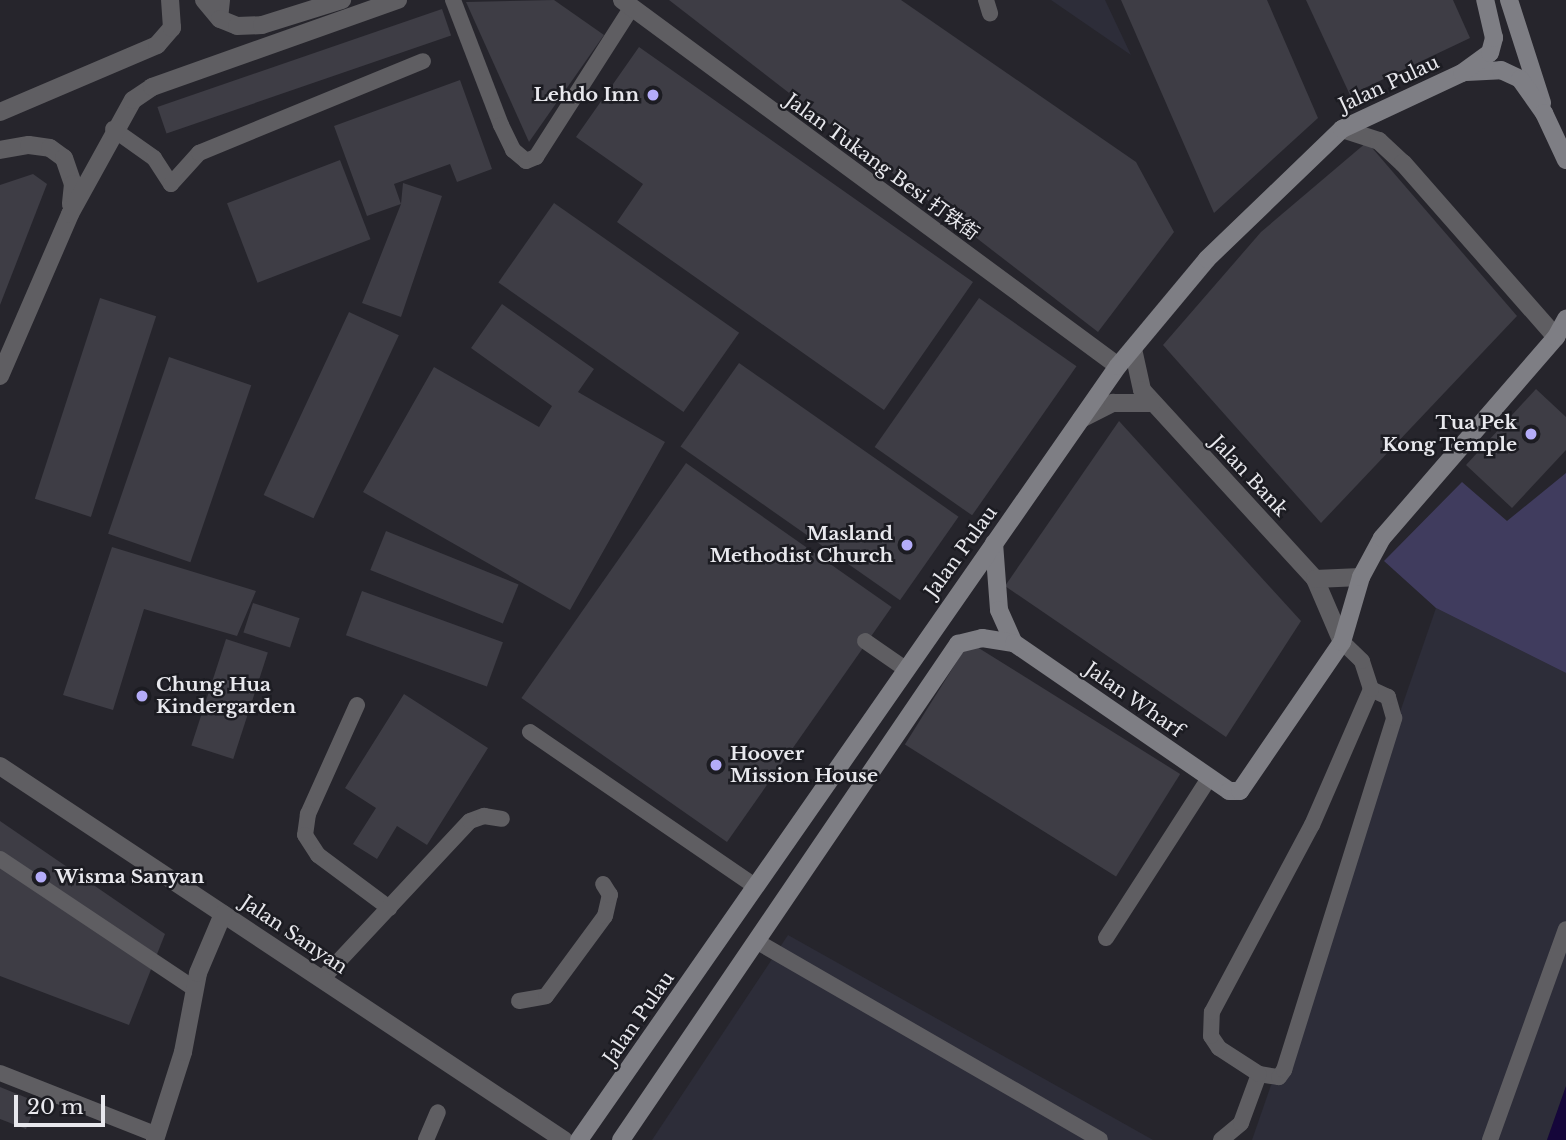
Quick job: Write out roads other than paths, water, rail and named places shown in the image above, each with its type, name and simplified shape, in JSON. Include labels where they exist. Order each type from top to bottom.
[{"type":"street","points":[[0,111],[157,45],[172,29],[170,0]]},
{"type":"street","points":[[204,0],[220,19],[237,26],[262,25],[341,0]]},
{"type":"street","points":[[0,376],[70,214],[113,129],[132,100],[152,87],[398,0]]},
{"type":"street","name":"Jalan Pulau","points":[[579,1140],[756,887],[904,668],[1118,366],[1207,259],[1342,129],[1462,73],[1490,53],[1494,38],[1486,0]]},
{"type":"street","points":[[1509,0],[1531,57],[1545,113],[1566,160]]},
{"type":"street","name":"Jalan Tukang Besi 打铁街","points":[[626,5],[1118,366]]},
{"type":"street","name":"Jalan Pulau","points":[[1462,73],[1501,69],[1520,79],[1545,113]]},
{"type":"street","points":[[1342,129],[1378,141],[1403,163],[1556,337]]},
{"type":"street","points":[[0,150],[29,145],[50,148],[64,158],[73,184],[70,214]]},
{"type":"street","points":[[1342,642],[1361,577],[1382,538],[1556,337],[1566,319]]},
{"type":"street","name":"Jalan Bank","points":[[1133,349],[1137,381],[1152,403],[1315,579],[1342,642]]},
{"type":"street","points":[[1081,419],[1113,403],[1152,403]]},
{"type":"street","points":[[994,543],[997,601],[1014,643]]},
{"type":"street","points":[[1315,579],[1361,577]]},
{"type":"street","name":"Jalan Wharf","points":[[756,941],[958,644],[968,639],[1014,643],[1229,791],[1240,790],[1251,781],[1342,642]]},
{"type":"street","name":"Jalan Sanyan","points":[[0,766],[564,1140]]},
{"type":"street","points":[[156,1138],[183,1052],[203,956],[223,914]]},
{"type":"street","points":[[621,1140],[756,941]]},
{"type":"lane","points":[[220,19],[222,0]]},
{"type":"lane","points":[[453,0],[501,125],[513,150],[526,161],[536,157],[626,5]]},
{"type":"lane","points":[[113,129],[154,158],[171,184],[199,153],[423,61]]},
{"type":"lane","points":[[865,641],[904,668]]},
{"type":"lane","points":[[1342,642],[1362,661],[1371,689],[1312,825],[1212,1013],[1211,1036],[1219,1048],[1259,1074],[1279,1077],[1284,1070],[1394,718],[1388,697],[1371,689]]},
{"type":"lane","points":[[357,705],[308,814],[305,835],[318,855],[389,908]]},
{"type":"lane","points":[[530,732],[756,887]]},
{"type":"lane","points":[[1106,938],[1209,778]]},
{"type":"lane","points":[[322,979],[470,821],[484,816],[502,819]]},
{"type":"lane","points":[[0,859],[195,989]]},
{"type":"lane","points":[[519,1001],[545,996],[605,916],[610,895],[603,884]]},
{"type":"lane","points":[[1490,1140],[1566,929]]},
{"type":"lane","points":[[756,941],[1100,1140]]},
{"type":"lane","points":[[0,1073],[156,1138]]},
{"type":"lane","points":[[1221,1140],[1241,1123],[1259,1074]]},
{"type":"lane","points":[[426,1140],[438,1112]]},
{"type":"place","name":"Lehdo Inn","points":[[653,95]]},
{"type":"place","name":"Tua Pek Kong Temple","points":[[1531,434]]},
{"type":"place","name":"Masland Methodist Church","points":[[907,545]]},
{"type":"place","name":"Chung Hua Kindergarden","points":[[142,696]]},
{"type":"place","name":"Hoover Mission House","points":[[716,765]]},
{"type":"place","name":"Wisma Sanyan","points":[[41,877]]}]
